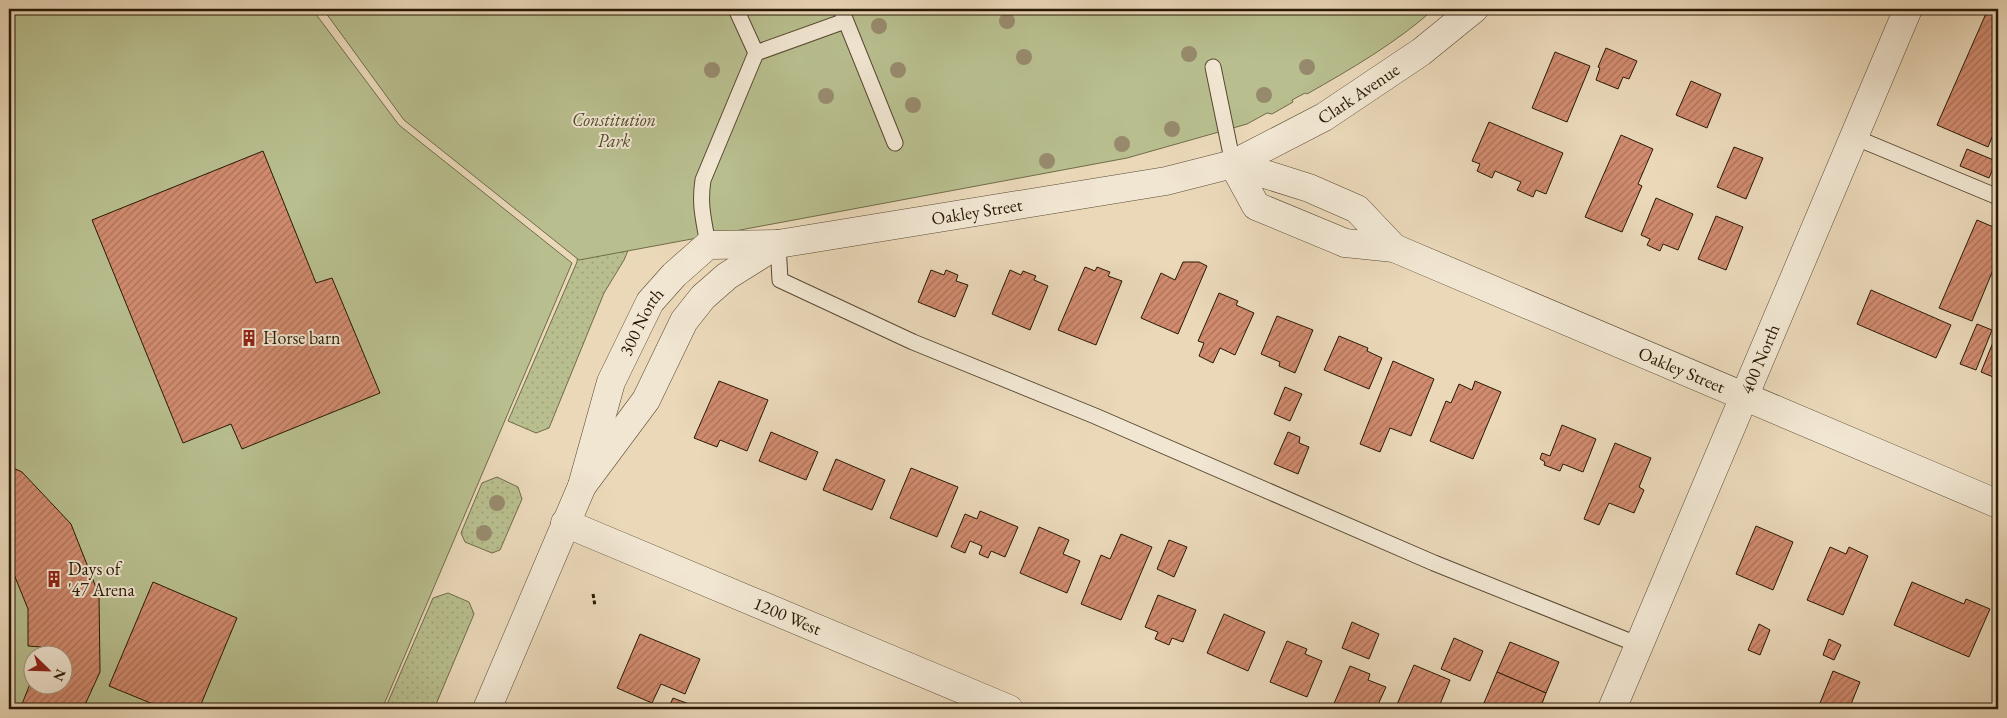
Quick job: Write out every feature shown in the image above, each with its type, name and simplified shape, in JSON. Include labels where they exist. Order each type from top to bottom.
[{"type":"street","name":"Clark Avenue","points":[[1232,164],[1324,117],[1422,52],[1474,9]]},
{"type":"street","name":"400 North","points":[[1612,709],[1908,9]]},
{"type":"street","name":"Oakley Street","points":[[1232,164],[1256,206],[1345,243],[1394,248],[1998,504]]},
{"type":"street","name":"Oakley Street","points":[[727,276],[778,244],[1166,181],[1232,164],[1309,188],[1357,209],[1394,248]]},
{"type":"street","points":[[708,245],[778,244]]},
{"type":"street","name":"300 North","points":[[488,709],[582,486],[611,382],[650,302],[674,274],[708,245]]},
{"type":"street","name":"300 North","points":[[582,486],[646,400],[684,321],[703,297],[727,276]]},
{"type":"street","name":"1200 West","points":[[565,523],[1009,709]]},
{"type":"lane","points":[[736,9],[756,53]]},
{"type":"lane","points":[[708,245],[701,212],[700,197],[703,180],[756,53],[843,15],[895,143]]},
{"type":"lane","points":[[1213,67],[1232,164]]},
{"type":"lane","points":[[1854,137],[1998,198]]},
{"type":"lane","points":[[778,244],[780,280],[849,313],[913,342],[1095,416],[1434,564],[1639,645]]},
{"type":"path","points":[[593,594],[595,606]]},
{"type":"green space","points":[[9,9],[312,9],[399,125],[572,263],[382,709],[9,709]]},
{"type":"green space","name":"Constitution Park","points":[[323,9],[1434,9],[1389,44],[1356,65],[1307,94],[1305,93],[1292,100],[1293,102],[1272,114],[1267,113],[1247,124],[1127,158],[579,260],[404,120]]},
{"type":"green space","points":[[686,112],[624,260],[604,293],[549,428],[536,433],[508,421],[577,262],[586,166]]},
{"type":"green space","points":[[497,477],[518,487],[522,499],[500,550],[492,553],[465,542],[461,533],[482,483]]},
{"type":"green space","points":[[448,593],[469,602],[474,614],[434,709],[385,709],[433,598]]},
{"type":"building","points":[[1988,9],[1998,12],[1998,64],[1994,74],[1998,76],[1998,123],[1988,147],[1937,125]]},
{"type":"building","points":[[1606,48],[1637,61],[1629,79],[1623,77],[1618,89],[1596,80],[1600,68],[1598,67]]},
{"type":"building","points":[[1555,52],[1590,66],[1567,122],[1532,108]]},
{"type":"building","points":[[1691,81],[1721,94],[1707,128],[1676,115]]},
{"type":"building","points":[[1489,122],[1563,153],[1546,194],[1536,190],[1533,197],[1517,190],[1521,182],[1495,171],[1492,178],[1477,171],[1480,164],[1472,161]]},
{"type":"building","points":[[1621,135],[1653,149],[1638,184],[1642,186],[1622,232],[1585,217]]},
{"type":"building","points":[[1734,147],[1763,158],[1746,199],[1717,187]]},
{"type":"building","points":[[1967,149],[1996,161],[1989,178],[1960,166]]},
{"type":"building","name":"Horse barn","points":[[263,151],[316,283],[332,278],[380,393],[242,449],[231,424],[183,443],[92,220]]},
{"type":"building","points":[[1656,198],[1693,214],[1678,250],[1663,244],[1660,251],[1647,245],[1650,239],[1641,235]]},
{"type":"building","points":[[1716,216],[1743,227],[1726,270],[1698,259]]},
{"type":"building","points":[[1977,220],[1998,229],[1998,258],[1972,321],[1939,308]]},
{"type":"building","points":[[1183,262],[1199,262],[1207,266],[1178,334],[1141,318],[1161,273],[1175,280]]},
{"type":"building","points":[[1085,267],[1095,271],[1097,267],[1110,272],[1108,276],[1122,281],[1096,345],[1058,330]]},
{"type":"building","points":[[931,270],[944,275],[946,270],[958,275],[956,281],[968,285],[955,317],[918,302]]},
{"type":"building","points":[[1010,270],[1021,275],[1023,271],[1036,276],[1034,280],[1048,286],[1030,330],[992,314]]},
{"type":"building","points":[[1871,290],[1951,325],[1936,358],[1857,324]]},
{"type":"building","points":[[1219,293],[1238,301],[1236,305],[1254,313],[1235,355],[1220,348],[1213,363],[1199,356],[1204,343],[1198,341]]},
{"type":"building","points":[[1277,316],[1313,330],[1295,373],[1279,366],[1280,362],[1261,354]]},
{"type":"building","points":[[1977,324],[1992,330],[1976,370],[1960,364]]},
{"type":"building","points":[[1998,330],[1998,379],[1981,372]]},
{"type":"building","points":[[1339,336],[1368,348],[1367,351],[1382,358],[1369,389],[1324,370]]},
{"type":"building","points":[[1393,361],[1434,379],[1411,436],[1390,428],[1380,452],[1360,444]]},
{"type":"building","points":[[719,381],[768,400],[747,451],[720,440],[717,447],[694,438]]},
{"type":"building","points":[[1475,381],[1501,392],[1473,459],[1430,441],[1446,401],[1451,403],[1459,384],[1472,390]]},
{"type":"building","points":[[1285,387],[1302,394],[1290,421],[1274,414]]},
{"type":"building","points":[[1562,425],[1596,439],[1583,472],[1563,464],[1560,471],[1544,465],[1545,462],[1540,459],[1542,453],[1550,456]]},
{"type":"building","points":[[771,432],[818,452],[806,480],[759,461]]},
{"type":"building","points":[[1288,432],[1300,437],[1299,443],[1309,447],[1298,474],[1274,464]]},
{"type":"building","points":[[1615,443],[1651,458],[1639,487],[1644,490],[1634,513],[1609,503],[1599,525],[1584,519]]},
{"type":"building","points":[[836,459],[885,480],[872,510],[823,490]]},
{"type":"building","name":"Days of '47 Arena","points":[[9,466],[22,472],[71,524],[99,595],[100,672],[83,709],[20,709],[25,696],[72,696],[72,646],[28,646],[28,609],[9,562]]},
{"type":"building","points":[[911,468],[958,487],[937,537],[890,518]]},
{"type":"building","points":[[980,511],[1018,527],[1005,557],[991,551],[988,558],[979,554],[982,546],[970,541],[965,553],[951,547],[965,514],[977,519]]},
{"type":"building","points":[[1756,526],[1793,542],[1773,590],[1736,574]]},
{"type":"building","points":[[1039,527],[1069,540],[1063,554],[1080,561],[1067,593],[1020,573]]},
{"type":"building","points":[[1121,534],[1152,547],[1121,620],[1081,604],[1101,555],[1110,559]]},
{"type":"building","points":[[1169,540],[1187,547],[1174,577],[1157,569]]},
{"type":"building","points":[[1830,547],[1846,554],[1849,547],[1868,556],[1843,615],[1807,600]]},
{"type":"building","points":[[153,582],[237,618],[199,709],[165,709],[109,686]]},
{"type":"building","points":[[1912,582],[1964,604],[1966,599],[1990,609],[1969,657],[1894,625]]},
{"type":"building","points":[[1158,595],[1196,610],[1183,642],[1172,638],[1169,645],[1155,639],[1158,632],[1145,627]]},
{"type":"building","points":[[1224,614],[1265,632],[1248,671],[1207,653]]},
{"type":"building","points":[[1352,622],[1379,634],[1369,659],[1342,648]]},
{"type":"building","points":[[1759,624],[1770,630],[1760,655],[1748,650]]},
{"type":"building","points":[[640,634],[700,659],[685,694],[661,684],[652,703],[617,688]]},
{"type":"building","points":[[1454,638],[1483,651],[1470,681],[1441,669]]},
{"type":"building","points":[[1829,639],[1841,645],[1834,660],[1823,655]]},
{"type":"building","points":[[1287,641],[1307,649],[1305,654],[1322,661],[1307,697],[1270,682]]},
{"type":"building","points":[[1510,642],[1559,662],[1546,693],[1497,672]]},
{"type":"building","points":[[1414,665],[1450,680],[1438,709],[1395,709]]},
{"type":"building","points":[[1350,666],[1370,674],[1368,680],[1386,687],[1376,709],[1341,709],[1333,706]]},
{"type":"building","points":[[1833,671],[1860,682],[1849,709],[1818,708]]},
{"type":"building","points":[[1497,672],[1546,693],[1541,706],[1544,707],[1543,709],[1499,709],[1484,703]]},
{"type":"building","points":[[673,698],[689,704],[687,709],[668,709]]},
{"type":"building","points":[[1484,703],[1499,709],[1481,709]]},
{"type":"place","name":"Horse barn","points":[[249,338]]},
{"type":"place","name":"Days of '47 Arena","points":[[54,579]]}]
